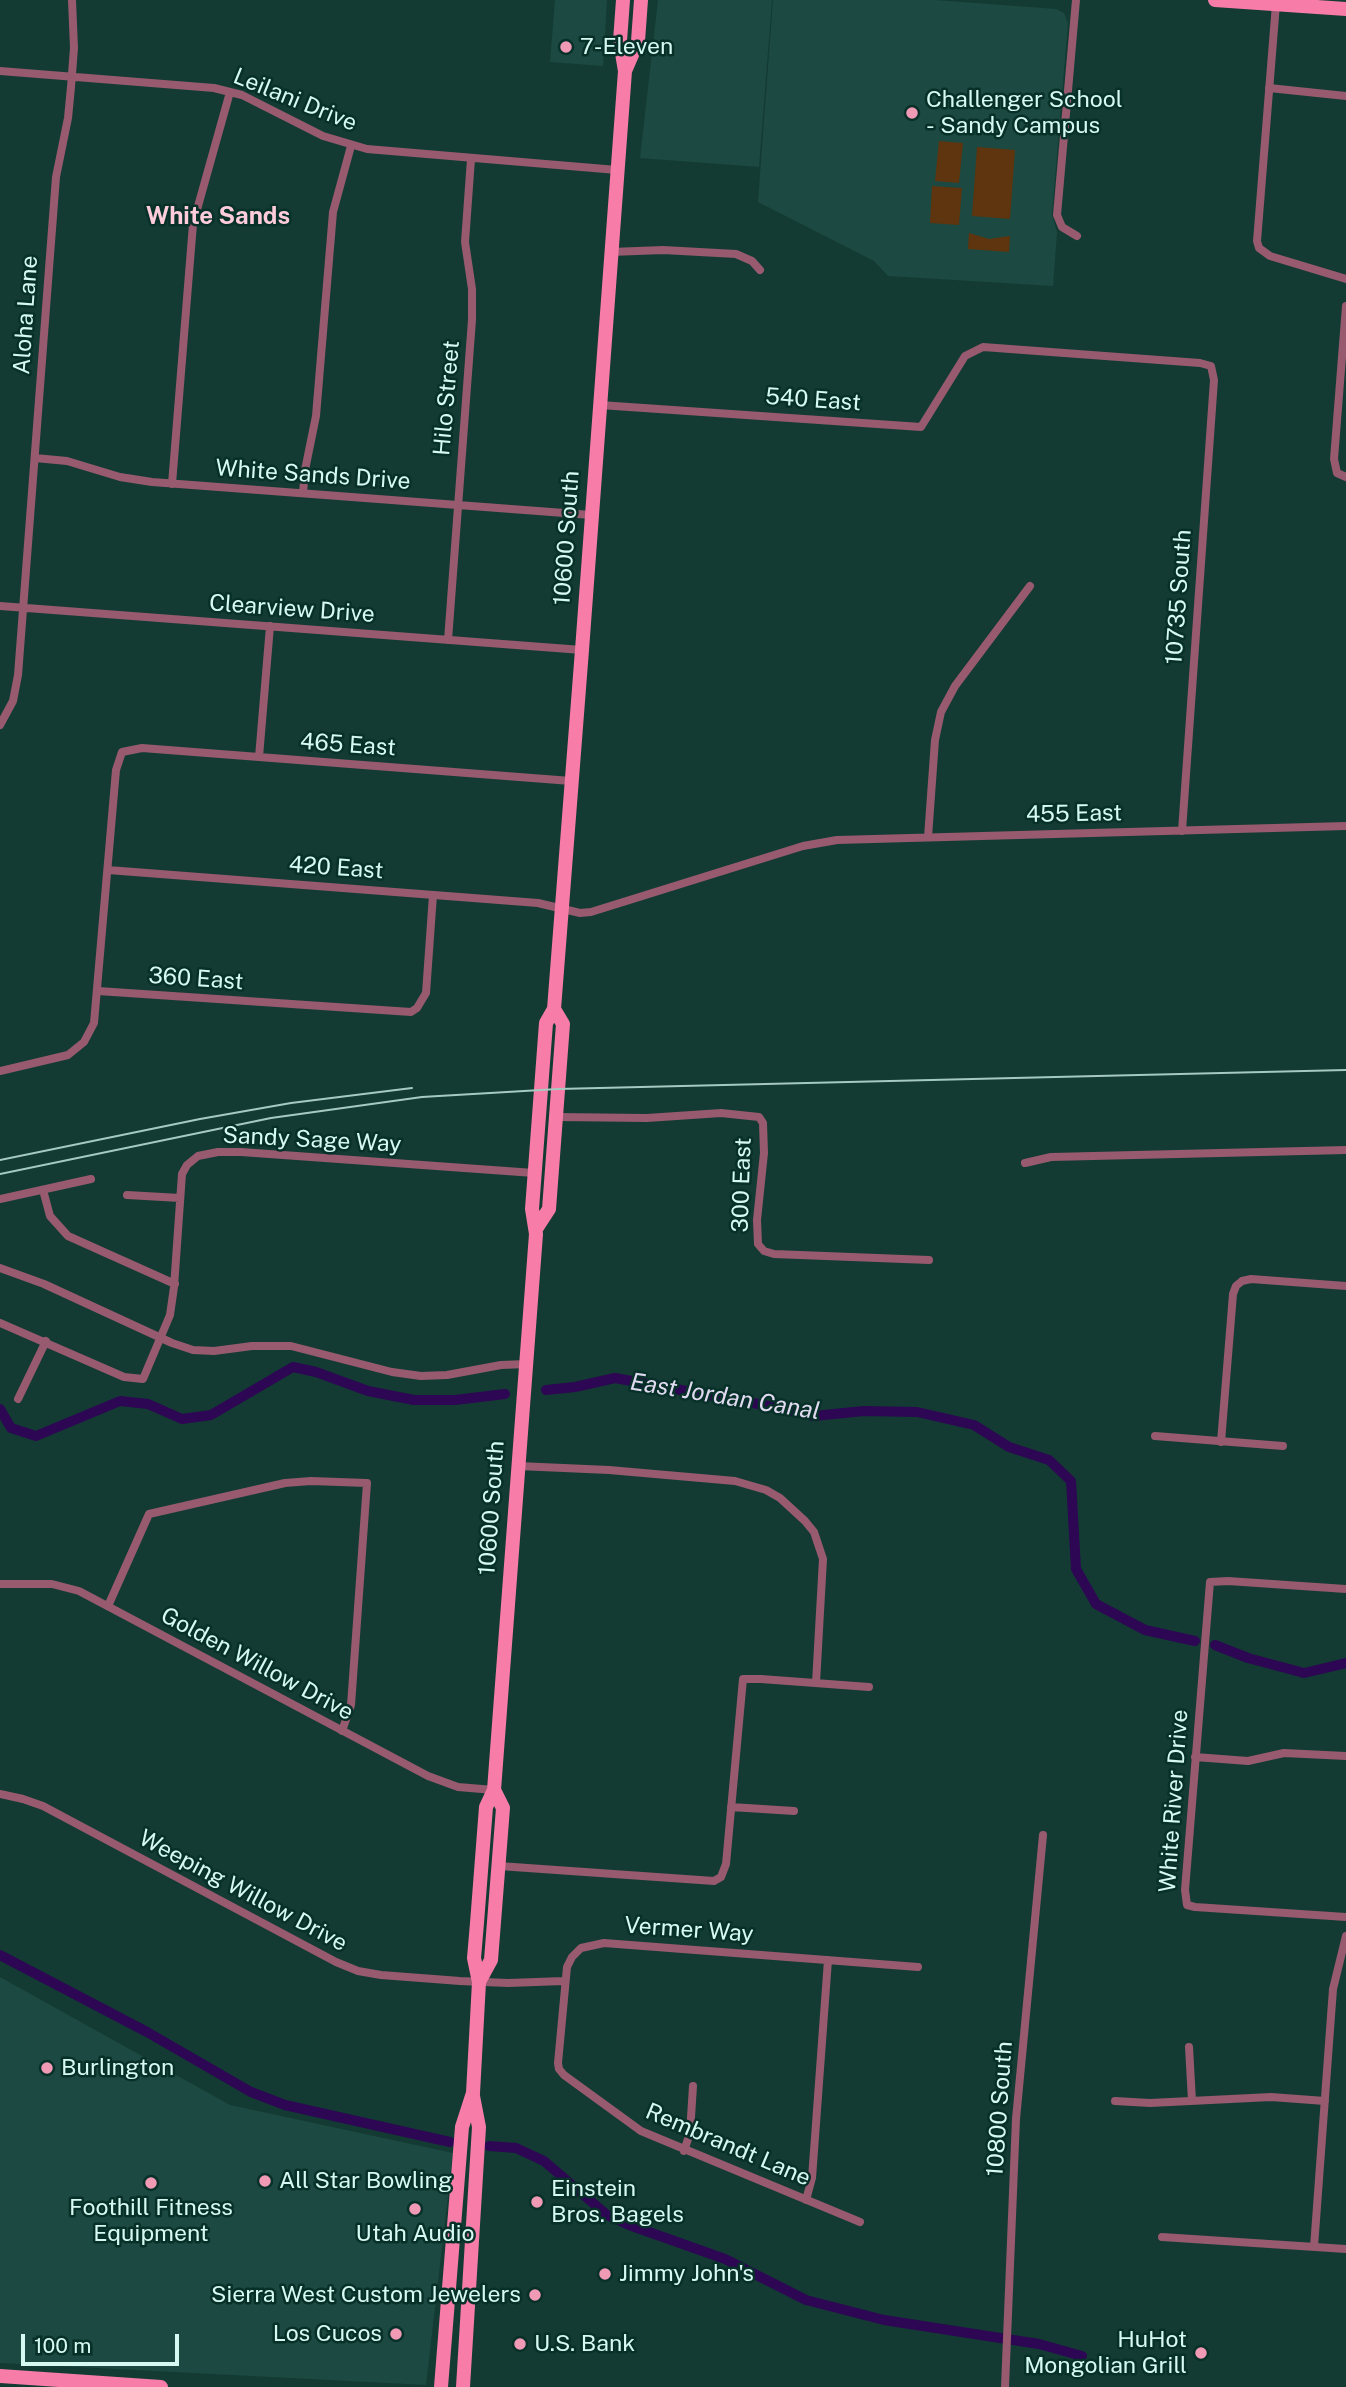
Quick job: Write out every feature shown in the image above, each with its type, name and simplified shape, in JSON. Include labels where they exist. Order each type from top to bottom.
[{"type":"main road","name":"10600 South","points":[[463,2387],[479,2127],[473,2093],[479,1982],[474,1958],[486,1807],[494,1790],[536,1229],[531,1209],[546,1023],[554,1009],[582,650],[625,71],[620,41],[623,0]]},
{"type":"main road","name":"10600 South","points":[[625,71],[638,41],[641,0]]},
{"type":"main road","points":[[1215,0],[1346,9]]},
{"type":"main road","name":"10600 South","points":[[536,1229],[549,1209],[563,1024],[554,1009]]},
{"type":"main road","name":"10600 South","points":[[479,1982],[491,1960],[499,1866],[503,1808],[494,1790]]},
{"type":"main road","name":"10600 South","points":[[441,2387],[462,2127],[473,2093]]},
{"type":"main road","points":[[461,2148],[467,2168],[464,2215],[473,2223]]},
{"type":"main road","points":[[0,2376],[162,2387]]},
{"type":"street","name":"Aloha Lane","points":[[0,725],[13,701],[18,675],[56,177],[68,118],[74,48],[72,0]]},
{"type":"street","points":[[1076,0],[1057,215],[1062,228],[1077,236]]},
{"type":"street","points":[[1276,4],[1256,234],[1259,248],[1270,256],[1346,279]]},
{"type":"street","name":"Leilani Drive","points":[[0,71],[192,86],[230,92],[247,97],[323,136],[351,146],[386,152],[617,170]]},
{"type":"street","points":[[1269,88],[1346,96]]},
{"type":"street","points":[[172,484],[193,224],[230,92]]},
{"type":"street","points":[[303,494],[316,416],[332,212],[351,146]]},
{"type":"street","name":"Hilo Street","points":[[448,640],[473,304],[465,242],[471,159]]},
{"type":"street","points":[[611,251],[663,250],[736,254],[752,261],[760,270]]},
{"type":"street","points":[[1346,306],[1334,459],[1337,473],[1346,477]]},
{"type":"street","name":"540 East","points":[[600,405],[921,427],[965,356],[983,347]]},
{"type":"street","name":"10735 South","points":[[983,347],[1211,366],[1214,380],[1182,831]]},
{"type":"street","name":"White Sands Drive","points":[[35,458],[77,463],[134,480],[172,484],[591,515]]},
{"type":"street","points":[[928,837],[935,740],[941,712],[955,686],[1030,586]]},
{"type":"street","name":"Clearview Drive","points":[[0,606],[582,650]]},
{"type":"street","points":[[259,757],[270,626]]},
{"type":"street","name":"465 East","points":[[108,870],[116,771],[122,752],[142,748],[571,781]]},
{"type":"street","name":"455 East","points":[[562,908],[580,913],[591,912],[803,846],[837,840],[1346,826]]},
{"type":"street","points":[[0,1071],[59,1058],[77,1050],[84,1042],[94,1023],[108,870]]},
{"type":"street","name":"420 East","points":[[108,870],[538,903],[562,908]]},
{"type":"street","name":"360 East","points":[[98,990],[404,1013],[417,1009],[426,993],[433,895]]},
{"type":"street","name":"300 East","points":[[556,1117],[647,1118],[737,1113],[759,1117],[763,1123],[764,1153],[757,1220],[758,1244],[764,1251],[774,1254],[929,1260]]},
{"type":"street","points":[[1025,1163],[1051,1157],[1346,1150]]},
{"type":"street","name":"Sandy Sage Way","points":[[46,1341],[124,1377],[143,1379],[170,1315],[182,1174],[190,1161],[198,1156],[230,1152],[534,1173]]},
{"type":"street","points":[[0,1199],[91,1179]]},
{"type":"street","points":[[43,1190],[50,1216],[68,1236],[174,1284]]},
{"type":"street","points":[[127,1195],[180,1198]]},
{"type":"street","points":[[0,1268],[44,1284],[182,1347],[204,1351],[267,1345],[303,1348],[392,1372],[421,1376],[526,1364]]},
{"type":"street","points":[[1222,1441],[1233,1294],[1238,1283],[1251,1279],[1346,1286]]},
{"type":"street","points":[[0,1323],[46,1341],[18,1399]]},
{"type":"street","points":[[1155,1436],[1283,1446]]},
{"type":"street","points":[[518,1466],[609,1470],[726,1480],[750,1484],[780,1498],[806,1521],[814,1532],[823,1559],[816,1683]]},
{"type":"street","points":[[107,1606],[149,1514],[285,1483],[311,1480],[367,1483],[351,1705],[342,1731]]},
{"type":"street","name":"White River Drive","points":[[1346,1589],[1210,1582],[1185,1890],[1187,1905],[1346,1917]]},
{"type":"street","name":"Golden Willow Drive","points":[[0,1584],[61,1585],[79,1591],[438,1781],[458,1787],[494,1790]]},
{"type":"street","points":[[499,1866],[714,1881],[721,1877],[726,1864],[743,1679],[869,1687]]},
{"type":"street","points":[[1195,1757],[1248,1761],[1284,1753],[1346,1756]]},
{"type":"street","name":"Weeping Willow Drive","points":[[0,1794],[43,1806],[347,1967],[381,1975],[479,1982]]},
{"type":"street","points":[[731,1807],[794,1811]]},
{"type":"street","name":"10800 South","points":[[1005,2387],[1016,2119],[1042,1835]]},
{"type":"street","points":[[1314,2247],[1334,1981],[1345,1948],[1346,1936]]},
{"type":"street","name":"Vermer Way","points":[[564,1981],[572,1956],[581,1948],[604,1943],[918,1967]]},
{"type":"street","points":[[806,2200],[812,2178],[828,1960]]},
{"type":"street","points":[[479,1982],[564,1981]]},
{"type":"street","name":"Rembrandt Lane","points":[[564,1981],[559,2069],[641,2131],[860,2222]]},
{"type":"street","points":[[1189,2047],[1192,2101]]},
{"type":"street","points":[[684,2151],[690,2133],[693,2086]]},
{"type":"street","points":[[1115,2101],[1150,2103],[1271,2097],[1325,2101]]},
{"type":"street","points":[[1161,2237],[1346,2249]]},
{"type":"shaded area","points":[[555,0],[607,0],[603,66],[550,62]]},
{"type":"shaded area","points":[[658,0],[772,0],[759,167],[640,158]]},
{"type":"shaded area","name":"Challenger School - Sandy Campus","points":[[773,0],[935,0],[1056,9],[1064,13],[1068,23],[1052,215],[1057,232],[1053,286],[888,276],[874,261],[758,202]]},
{"type":"shaded area","points":[[939,141],[963,143],[959,183],[935,181]]},
{"type":"shaded area","points":[[977,147],[1015,150],[1010,219],[972,216]]},
{"type":"shaded area","points":[[932,186],[962,188],[959,225],[930,223]]},
{"type":"shaded area","points":[[969,233],[989,239],[1010,236],[1009,252],[968,249]]},
{"type":"shaded area","points":[[0,1977],[230,2105],[453,2153],[426,2385],[0,2363]]},
{"type":"waterway","name":"East Jordan Canal","points":[[0,1409],[11,1428],[36,1436],[120,1401],[148,1404],[182,1419],[211,1415],[293,1367],[316,1372],[368,1391],[414,1400],[455,1400],[505,1394]]},
{"type":"waterway","name":"East Jordan Canal","points":[[546,1390],[615,1378],[814,1416],[864,1411],[917,1412],[974,1425],[1009,1447],[1049,1460],[1071,1481],[1076,1569],[1096,1604],[1145,1630],[1195,1641]]},
{"type":"waterway","name":"East Jordan Canal","points":[[1215,1645],[1248,1658],[1304,1673],[1346,1663]]},
{"type":"waterway","points":[[0,1955],[147,2032],[251,2092],[285,2105],[450,2142]]},
{"type":"waterway","points":[[489,2146],[516,2148],[544,2161],[607,2215],[725,2259],[806,2300],[884,2320],[1039,2344],[1082,2356]]},
{"type":"tram line","points":[[0,1174],[271,1118],[422,1097],[558,1089],[1346,1070]]},
{"type":"tram line","points":[[0,1160],[291,1103],[412,1088]]},
{"type":"place","name":"7-Eleven","points":[[566,47]]},
{"type":"place","name":"Challenger School - Sandy Campus","points":[[912,113]]},
{"type":"place","name":"Burlington","points":[[47,2068]]},
{"type":"place","name":"All Star Bowling","points":[[265,2181]]},
{"type":"place","name":"Foothill Fitness Equipment","points":[[151,2183]]},
{"type":"place","name":"Einstein Bros. Bagels","points":[[537,2202]]},
{"type":"place","name":"Utah Audio","points":[[415,2209]]},
{"type":"place","name":"Jimmy John's","points":[[605,2274]]},
{"type":"place","name":"Sierra West Custom Jewelers","points":[[535,2295]]},
{"type":"place","name":"Los Cucos","points":[[396,2334]]},
{"type":"place","name":"U.S. Bank","points":[[520,2344]]},
{"type":"place","name":"HuHot Mongolian Grill","points":[[1201,2353]]},
{"type":"district","name":"White Sands","points":[[218,217]]}]
